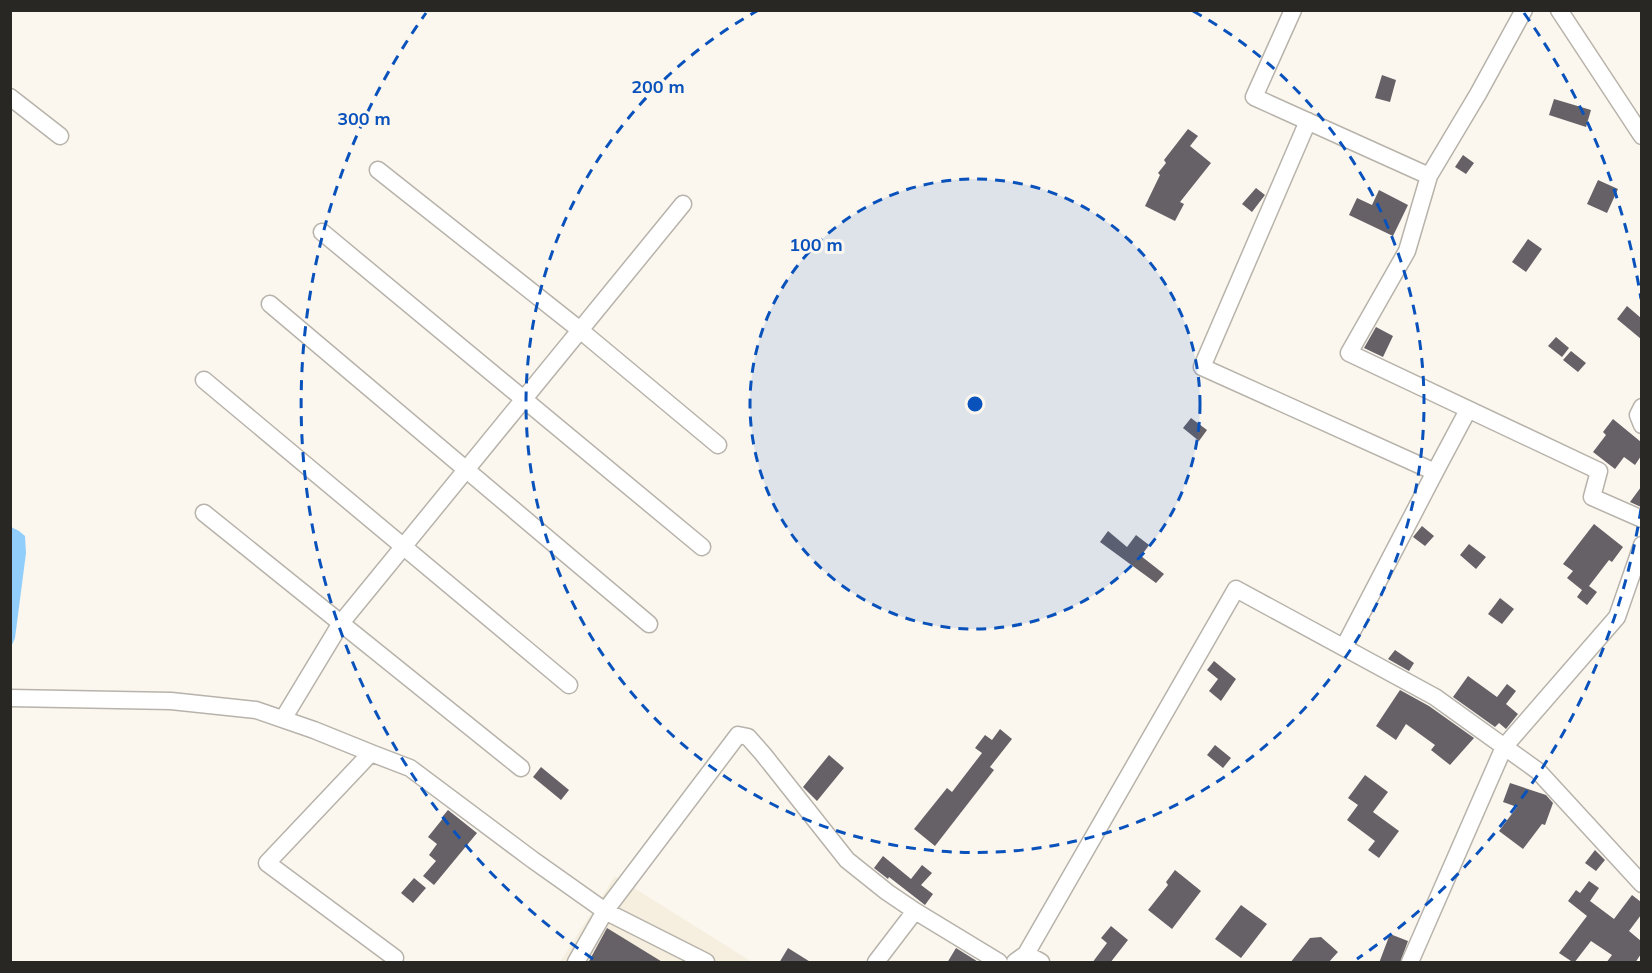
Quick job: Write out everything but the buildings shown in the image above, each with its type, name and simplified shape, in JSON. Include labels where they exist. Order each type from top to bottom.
[{"type":"street","points":[[1293,10],[1254,96],[1429,176]]},
{"type":"street","points":[[1524,10],[1429,176],[1407,251],[1349,353],[1599,471],[1592,497],[1641,519]]},
{"type":"street","points":[[1559,10],[1641,136]]},
{"type":"street","points":[[10,97],[60,136]]},
{"type":"street","points":[[1308,121],[1202,367],[1435,472]]},
{"type":"street","points":[[378,170],[580,330],[718,445]]},
{"type":"street","points":[[283,719],[341,624],[683,204]]},
{"type":"street","points":[[322,232],[702,547]]},
{"type":"street","points":[[270,304],[649,624]]},
{"type":"street","points":[[204,380],[569,685]]},
{"type":"street","points":[[1641,407],[1638,415],[1641,425]]},
{"type":"street","points":[[1344,647],[1468,410]]},
{"type":"street","points":[[204,513],[521,768]]},
{"type":"street","points":[[1410,963],[1504,747],[1617,617],[1641,545]]},
{"type":"street","points":[[1041,963],[1021,958],[1236,589],[1436,697],[1538,771],[1641,884]]},
{"type":"street","points":[[10,698],[171,701],[256,710],[314,730],[411,768],[605,911],[706,963]]},
{"type":"street","points":[[576,963],[605,911],[738,735],[747,737],[763,754],[846,860],[915,911],[999,963]]},
{"type":"street","points":[[371,753],[267,862],[395,958],[392,963]]},
{"type":"street","points":[[876,963],[915,911]]},
{"type":"shaded area","points":[[615,876],[752,962],[560,962]]},
{"type":"water","points":[[11,527],[25,536],[26,553],[15,638],[11,647]]}]
